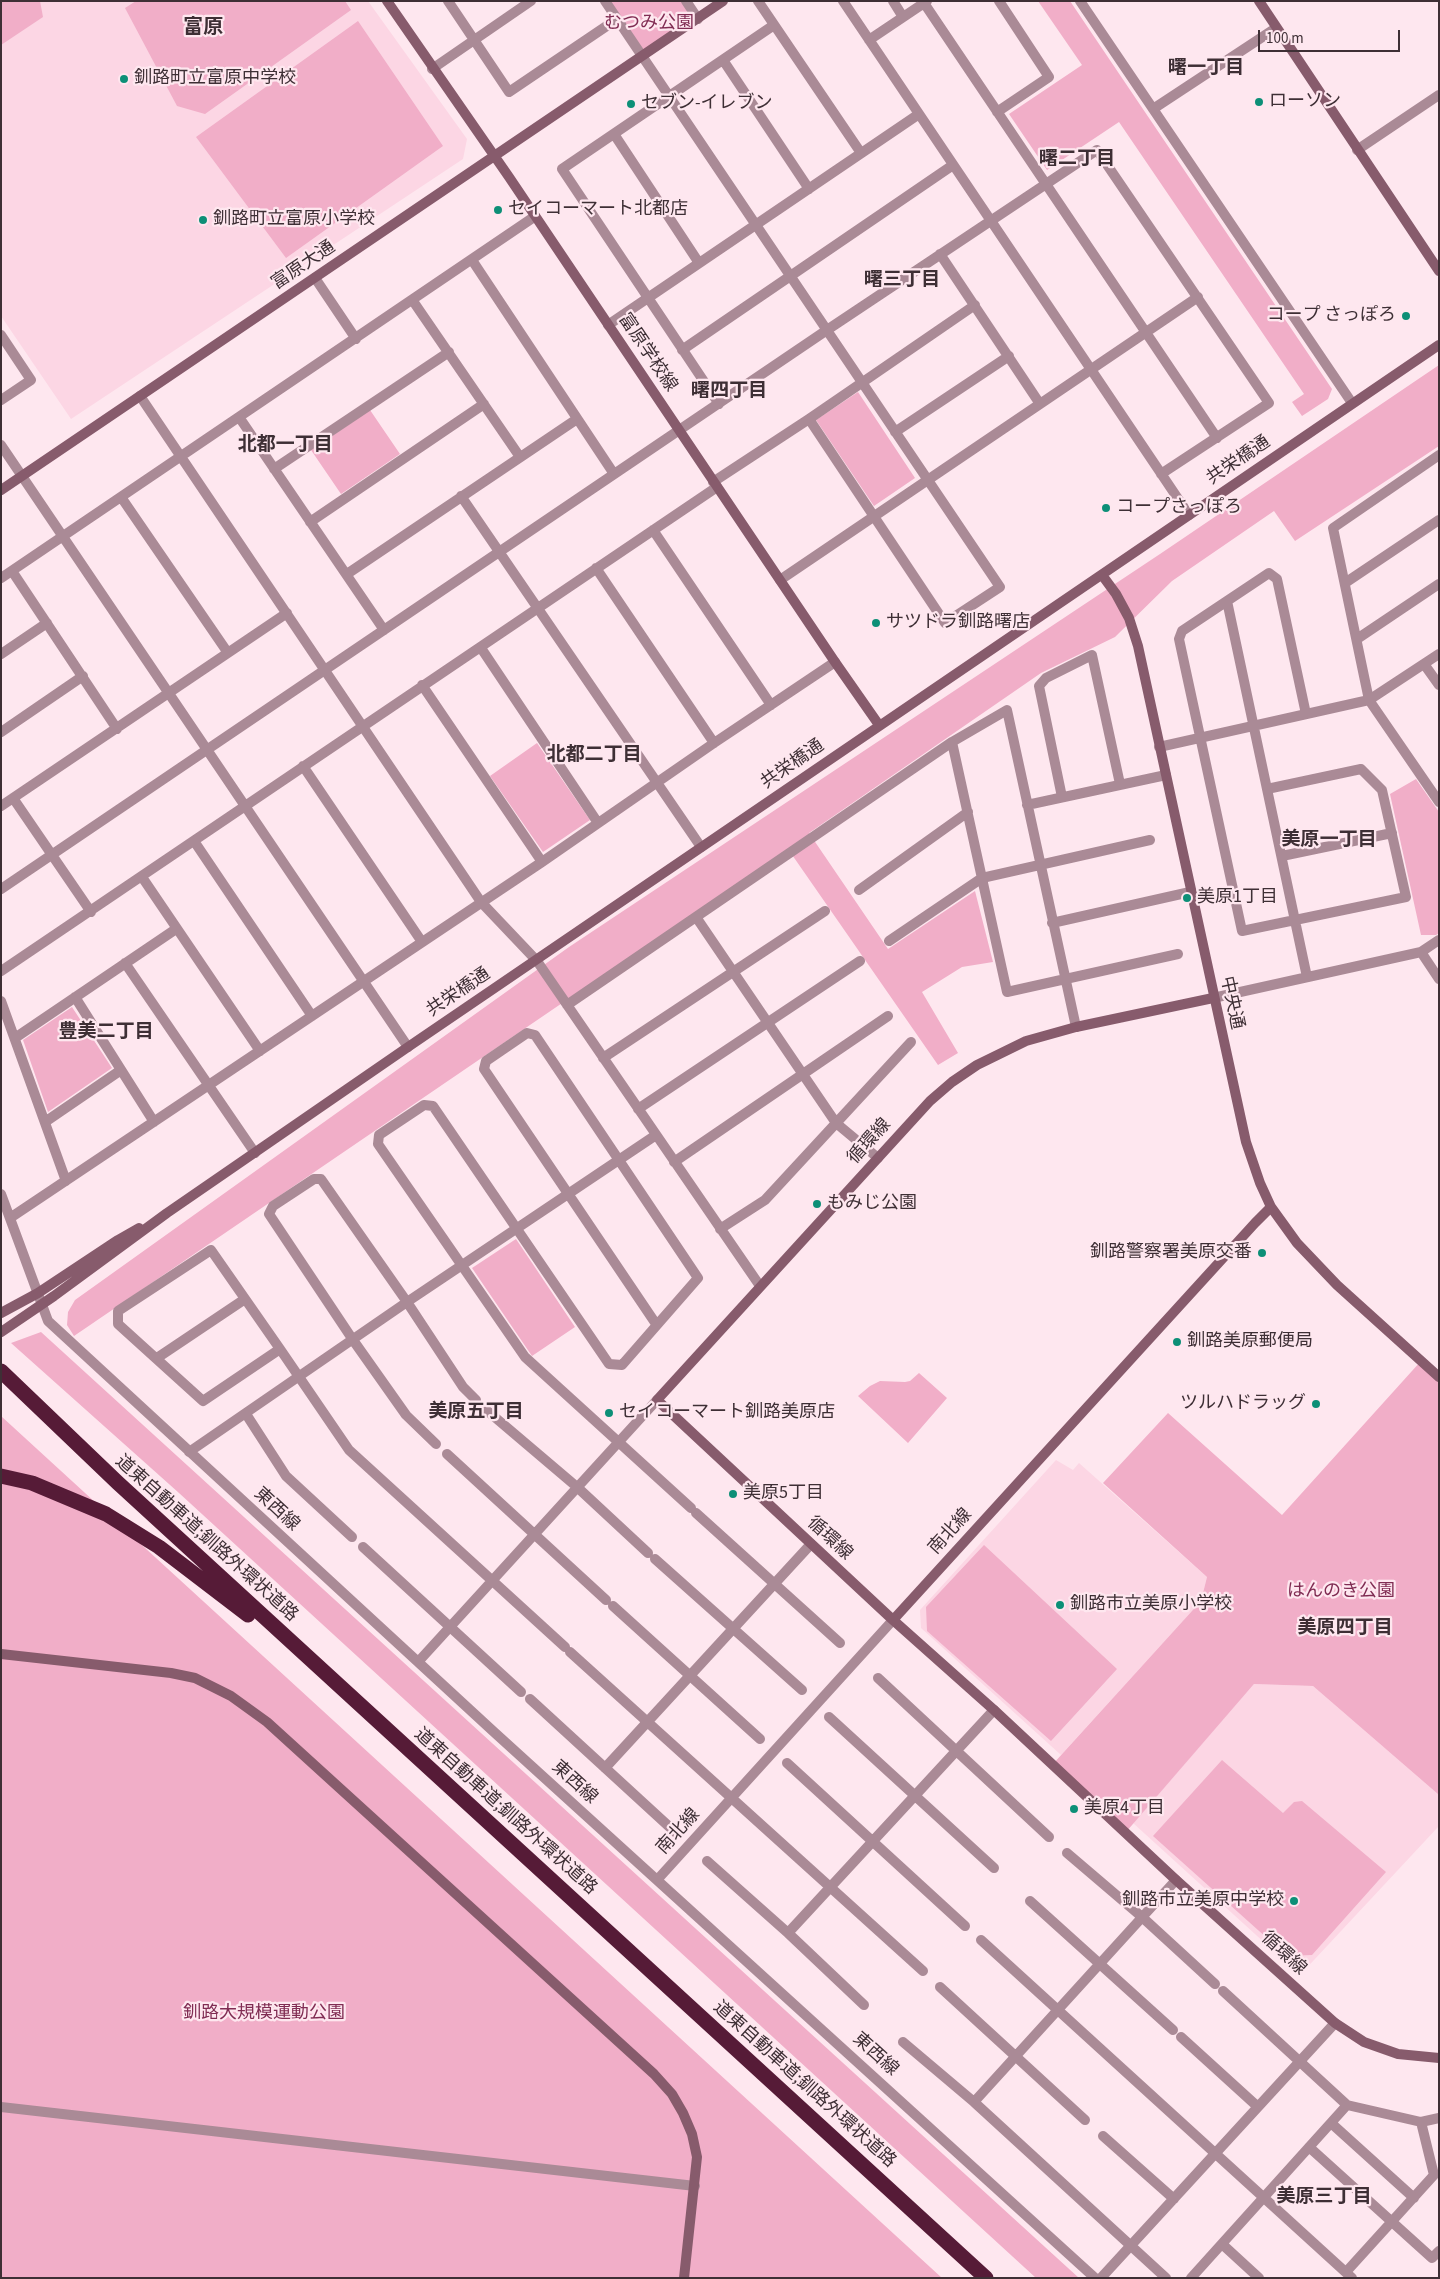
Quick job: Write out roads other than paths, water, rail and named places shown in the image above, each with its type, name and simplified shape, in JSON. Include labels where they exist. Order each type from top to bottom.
[{"type":"highway","name":"道東自動車道;釧路外環状道路","points":[[1,1371],[118,1484],[986,2278]]},
{"type":"highway","name":"道東自動車道;釧路外環状道路","points":[[1,1382],[85,1464],[248,1615],[977,2278]]},
{"type":"highway","points":[[1,1476],[32,1483],[106,1514],[159,1547],[248,1615]]},
{"type":"street","name":"富原学校線","points":[[387,1],[835,662],[880,725]]},
{"type":"street","points":[[448,1],[509,92],[617,18]]},
{"type":"street","points":[[605,1],[1000,588],[945,623],[872,516],[810,419]]},
{"type":"street","points":[[686,1],[698,19]]},
{"type":"street","name":"富原大通","points":[[1,490],[723,1]]},
{"type":"street","points":[[758,1],[861,153]]},
{"type":"street","points":[[842,1],[1189,515]]},
{"type":"street","points":[[893,1],[903,17]]},
{"type":"street","points":[[997,112],[1049,77],[999,1]]},
{"type":"street","points":[[1080,1],[1352,403]]},
{"type":"street","points":[[1259,1],[1439,272]]},
{"type":"street","points":[[432,69],[528,2]]},
{"type":"street","points":[[869,40],[926,2],[997,112],[1217,438]]},
{"type":"street","points":[[719,404],[562,169],[774,25]]},
{"type":"street","points":[[1153,110],[1276,28]]},
{"type":"street","points":[[723,60],[809,189]]},
{"type":"street","points":[[1357,150],[1439,95]]},
{"type":"street","points":[[608,325],[918,114]]},
{"type":"street","points":[[614,134],[699,263]]},
{"type":"street","points":[[1,889],[1046,182],[1097,150],[1269,403],[1161,474]]},
{"type":"street","points":[[682,350],[953,165]]},
{"type":"street","points":[[1,578],[413,301],[534,217]]},
{"type":"street","points":[[940,254],[1040,404]]},
{"type":"street","points":[[472,260],[614,474]]},
{"type":"street","points":[[315,278],[356,339]]},
{"type":"street","points":[[780,580],[1198,297]]},
{"type":"street","points":[[413,301],[520,457]]},
{"type":"street","points":[[1,971],[91,912],[422,685],[481,648],[975,305]]},
{"type":"street","points":[[1,335],[31,380],[1,400]]},
{"type":"street","name":"共栄橋通","points":[[167,1213],[1439,345]]},
{"type":"street","points":[[274,469],[449,352]]},
{"type":"street","points":[[895,432],[1009,356]]},
{"type":"street","points":[[140,396],[481,902],[537,961],[760,1286]]},
{"type":"street","points":[[310,522],[484,404]]},
{"type":"street","points":[[239,417],[384,630]]},
{"type":"street","points":[[347,574],[577,419]]},
{"type":"street","points":[[1,445],[408,1047]]},
{"type":"street","points":[[1439,455],[1333,528],[1370,700],[1439,802]]},
{"type":"street","points":[[461,496],[701,847]]},
{"type":"street","points":[[121,497],[228,653]]},
{"type":"street","points":[[1345,583],[1439,520]]},
{"type":"street","points":[[653,530],[771,706]]},
{"type":"street","points":[[596,568],[714,743]]},
{"type":"street","points":[[12,571],[83,676],[116,729]]},
{"type":"street","points":[[1267,789],[1361,769],[1382,790],[1406,897],[1242,931],[1180,638],[1182,631],[1269,574],[1277,579],[1306,714]]},
{"type":"street","name":"中央通","points":[[1102,576],[1116,594],[1129,618],[1138,646],[1213,998],[1246,1142],[1271,1207],[1287,1232],[1337,1285],[1439,1377]]},
{"type":"street","points":[[1357,639],[1439,584]]},
{"type":"street","points":[[1227,601],[1308,976]]},
{"type":"street","points":[[1,806],[287,613]]},
{"type":"street","points":[[1,654],[46,623]]},
{"type":"street","points":[[481,648],[598,823]]},
{"type":"street","points":[[1159,747],[1370,700],[1439,654]]},
{"type":"street","points":[[1062,797],[1039,686],[1046,678],[1092,655],[1120,784]]},
{"type":"street","points":[[10,1218],[542,862],[835,662]]},
{"type":"street","points":[[1424,664],[1439,685]]},
{"type":"street","points":[[1,732],[83,676]]},
{"type":"street","points":[[422,685],[542,862]]},
{"type":"street","points":[[567,1005],[952,742],[1007,710],[1064,979],[1076,1027]]},
{"type":"street","points":[[952,742],[1007,992],[1178,954]]},
{"type":"street","points":[[303,766],[422,942]]},
{"type":"street","points":[[1027,805],[1166,775]]},
{"type":"street","points":[[13,798],[91,912]]},
{"type":"street","points":[[859,890],[968,812]]},
{"type":"street","points":[[1282,856],[1392,833]]},
{"type":"street","points":[[889,941],[982,878],[1150,840]]},
{"type":"street","points":[[194,841],[312,1016]]},
{"type":"street","points":[[142,877],[260,1051]]},
{"type":"street","points":[[1052,923],[1190,892]]},
{"type":"street","points":[[603,1058],[733,970],[825,911]]},
{"type":"street","points":[[696,917],[836,1123],[878,1158]]},
{"type":"street","points":[[15,1038],[176,929]]},
{"type":"street","points":[[1213,998],[1420,952],[1439,940]]},
{"type":"street","points":[[1420,952],[1439,979]]},
{"type":"street","points":[[638,1108],[860,961]]},
{"type":"street","points":[[125,963],[255,1153]]},
{"type":"street","points":[[75,997],[154,1122]]},
{"type":"street","name":"循環線","points":[[1213,998],[1076,1027],[1026,1041],[977,1065],[930,1101],[657,1400],[893,1620],[994,1710],[1176,1880],[1335,2023],[1364,2042],[1398,2054],[1439,2058]]},
{"type":"street","points":[[1,1001],[66,1181]]},
{"type":"street","points":[[674,1162],[888,1016]]},
{"type":"street","points":[[656,1324],[484,1069],[486,1061],[510,1044],[527,1034],[535,1035],[698,1278],[622,1365],[609,1364],[433,1106],[424,1105],[379,1135],[378,1144],[461,1267],[525,1357],[840,1643]]},
{"type":"street","points":[[720,1230],[765,1200],[911,1042]]},
{"type":"street","points":[[45,1122],[121,1070]]},
{"type":"street","points":[[189,1452],[407,1302],[656,1135]]},
{"type":"street","points":[[436,1444],[406,1415],[353,1340],[269,1214],[273,1206],[314,1179],[321,1179],[407,1302],[463,1387],[476,1400]]},
{"type":"street","name":"東西線","points":[[1,1194],[48,1320],[418,1662],[1095,2278]]},
{"type":"street","name":"南北線","points":[[657,1880],[1255,1222],[1271,1207]]},
{"type":"street","points":[[1,1312],[38,1293],[118,1240],[167,1213]]},
{"type":"street","points":[[1,1332],[167,1213]]},
{"type":"street","points":[[280,1349],[204,1401],[118,1324],[118,1311],[211,1250],[300,1377],[349,1450],[491,1581],[923,1971]]},
{"type":"street","points":[[157,1358],[245,1299]]},
{"type":"street","points":[[418,1662],[657,1400]]},
{"type":"street","points":[[484,1408],[577,1487],[732,1629],[802,1690]]},
{"type":"street","points":[[246,1414],[286,1476],[352,1537]]},
{"type":"street","points":[[446,1454],[760,1739]]},
{"type":"street","points":[[605,1768],[811,1544]]},
{"type":"street","points":[[363,1548],[521,1692]]},
{"type":"street","points":[[1,1654],[171,1672],[195,1678],[215,1688],[256,1714],[654,2074],[672,2094],[692,2134],[697,2157],[684,2278]]},
{"type":"street","points":[[878,1678],[957,1749],[1049,1837]]},
{"type":"street","points":[[530,1699],[675,1832]]},
{"type":"street","points":[[788,1933],[994,1710]]},
{"type":"street","points":[[829,1717],[994,1868]]},
{"type":"street","points":[[787,1763],[965,1926]]},
{"type":"street","points":[[1067,1853],[1142,1917],[1347,2106],[1421,2122],[1439,2118]]},
{"type":"street","points":[[707,1861],[788,1933],[864,2005]]},
{"type":"street","points":[[974,2102],[1176,1880]]},
{"type":"street","points":[[1030,1901],[1258,2107]]},
{"type":"street","points":[[981,1940],[1349,2275],[1391,2222],[1434,2175],[1421,2122]]},
{"type":"street","points":[[940,1987],[1085,2120]]},
{"type":"street","points":[[1101,2278],[1335,2023]]},
{"type":"street","points":[[904,2042],[974,2102],[1166,2278]]},
{"type":"street","points":[[1191,2278],[1347,2106]]},
{"type":"street","points":[[1,2107],[695,2186]]},
{"type":"street","points":[[1331,2123],[1414,2198]]},
{"type":"street","points":[[1103,2136],[1174,2199]]},
{"type":"street","points":[[1309,2147],[1432,2258],[1439,2251]]},
{"type":"street","points":[[1222,2244],[1259,2278]]},
{"type":"place","name":"釧路町立富原中学校","points":[[124,79]]},
{"type":"place","name":"ローソン","points":[[1259,102]]},
{"type":"place","name":"セブン-イレブン","points":[[631,104]]},
{"type":"place","name":"セイコーマート北都店","points":[[498,210]]},
{"type":"place","name":"釧路町立富原小学校","points":[[203,220]]},
{"type":"place","name":"コープ さっぽろ","points":[[1406,316]]},
{"type":"place","name":"コープさっぽろ","points":[[1106,508]]},
{"type":"place","name":"サツドラ釧路曙店","points":[[876,623]]},
{"type":"place","name":"美原1丁目","points":[[1187,898]]},
{"type":"place","name":"もみじ公園","points":[[817,1204]]},
{"type":"place","name":"釧路警察署美原交番","points":[[1262,1253]]},
{"type":"place","name":"釧路美原郵便局","points":[[1177,1342]]},
{"type":"place","name":"ツルハドラッグ","points":[[1316,1404]]},
{"type":"place","name":"セイコーマート釧路美原店","points":[[609,1413]]},
{"type":"place","name":"美原5丁目","points":[[733,1494]]},
{"type":"place","name":"釧路市立美原小学校","points":[[1060,1605]]},
{"type":"place","name":"美原4丁目","points":[[1074,1809]]},
{"type":"place","name":"釧路市立美原中学校","points":[[1294,1901]]},
{"type":"district","name":"富原","points":[[203,29]]},
{"type":"district","name":"曙一丁目","points":[[1206,69]]},
{"type":"district","name":"曙二丁目","points":[[1077,160]]},
{"type":"district","name":"曙三丁目","points":[[902,281]]},
{"type":"district","name":"曙四丁目","points":[[729,392]]},
{"type":"district","name":"北都一丁目","points":[[285,446]]},
{"type":"district","name":"北都二丁目","points":[[594,756]]},
{"type":"district","name":"美原一丁目","points":[[1329,841]]},
{"type":"district","name":"豊美二丁目","points":[[106,1033]]},
{"type":"district","name":"美原五丁目","points":[[476,1413]]},
{"type":"district","name":"美原四丁目","points":[[1345,1629]]},
{"type":"district","name":"美原三丁目","points":[[1324,2198]]},
{"type":"park label","name":"むつみ公園","points":[[649,24]]},
{"type":"park label","name":"はんのき公園","points":[[1341,1592]]},
{"type":"park label","name":"釧路大規模運動公園","points":[[264,2014]]}]
